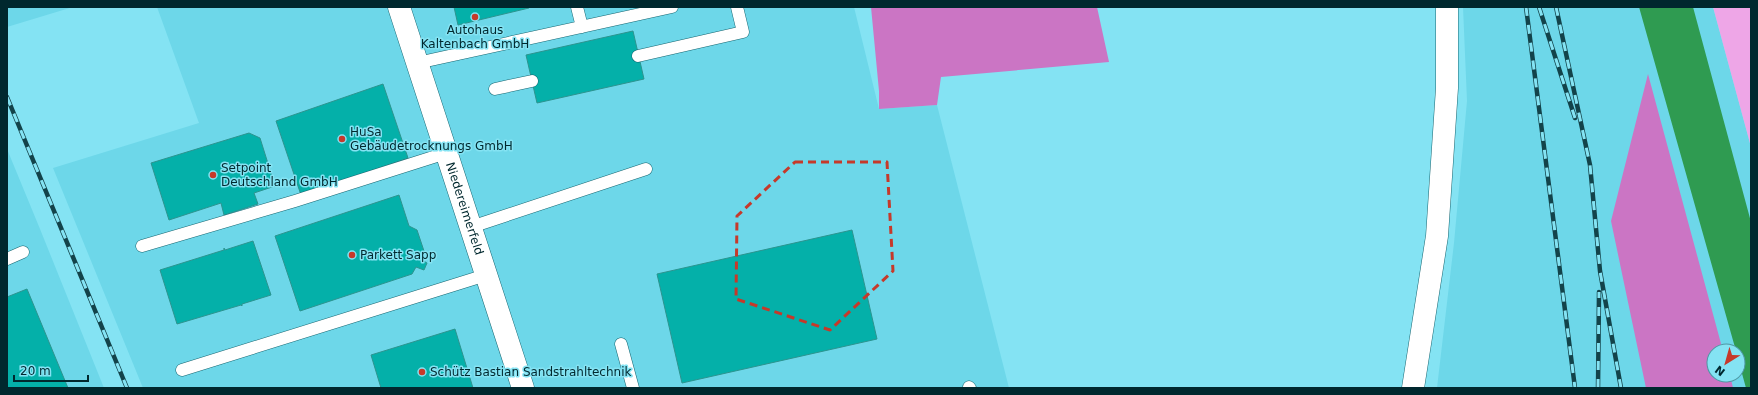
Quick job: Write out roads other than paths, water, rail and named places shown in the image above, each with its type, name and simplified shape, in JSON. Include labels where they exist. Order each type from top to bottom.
[{"type":"street","name":"Niedereimerfeld","points":[[399,7],[523,388]]},
{"type":"street","points":[[1414,388],[1437,236],[1447,88],[1447,7]]},
{"type":"lane","points":[[576,7],[582,27]]},
{"type":"lane","points":[[417,63],[582,27],[643,10],[672,7]]},
{"type":"lane","points":[[638,56],[743,32],[737,7]]},
{"type":"lane","points":[[495,90],[532,81]]},
{"type":"lane","points":[[142,246],[295,201],[446,153]]},
{"type":"lane","points":[[471,227],[646,169]]},
{"type":"lane","points":[[7,259],[24,252]]},
{"type":"lane","points":[[182,370],[486,275]]},
{"type":"lane","points":[[621,344],[632,388]]},
{"type":"railway","points":[[1526,7],[1575,388]]},
{"type":"railway","points":[[1539,7],[1575,118]]},
{"type":"railway","points":[[1556,7],[1590,165],[1600,271],[1621,388]]},
{"type":"railway","points":[[7,97],[127,388]]},
{"type":"railway","points":[[1598,388],[1599,292]]},
{"type":"place","name":"Autohaus Kaltenbach GmbH","points":[[475,17]]},
{"type":"place","name":"HuSa Gebäudetrocknungs GmbH","points":[[342,139]]},
{"type":"place","name":"Setpoint Deutschland GmbH","points":[[213,175]]},
{"type":"place","name":"Parkett Sapp","points":[[352,255]]},
{"type":"place","name":"Schütz Bastian Sandstrahltechnik","points":[[422,372]]}]
